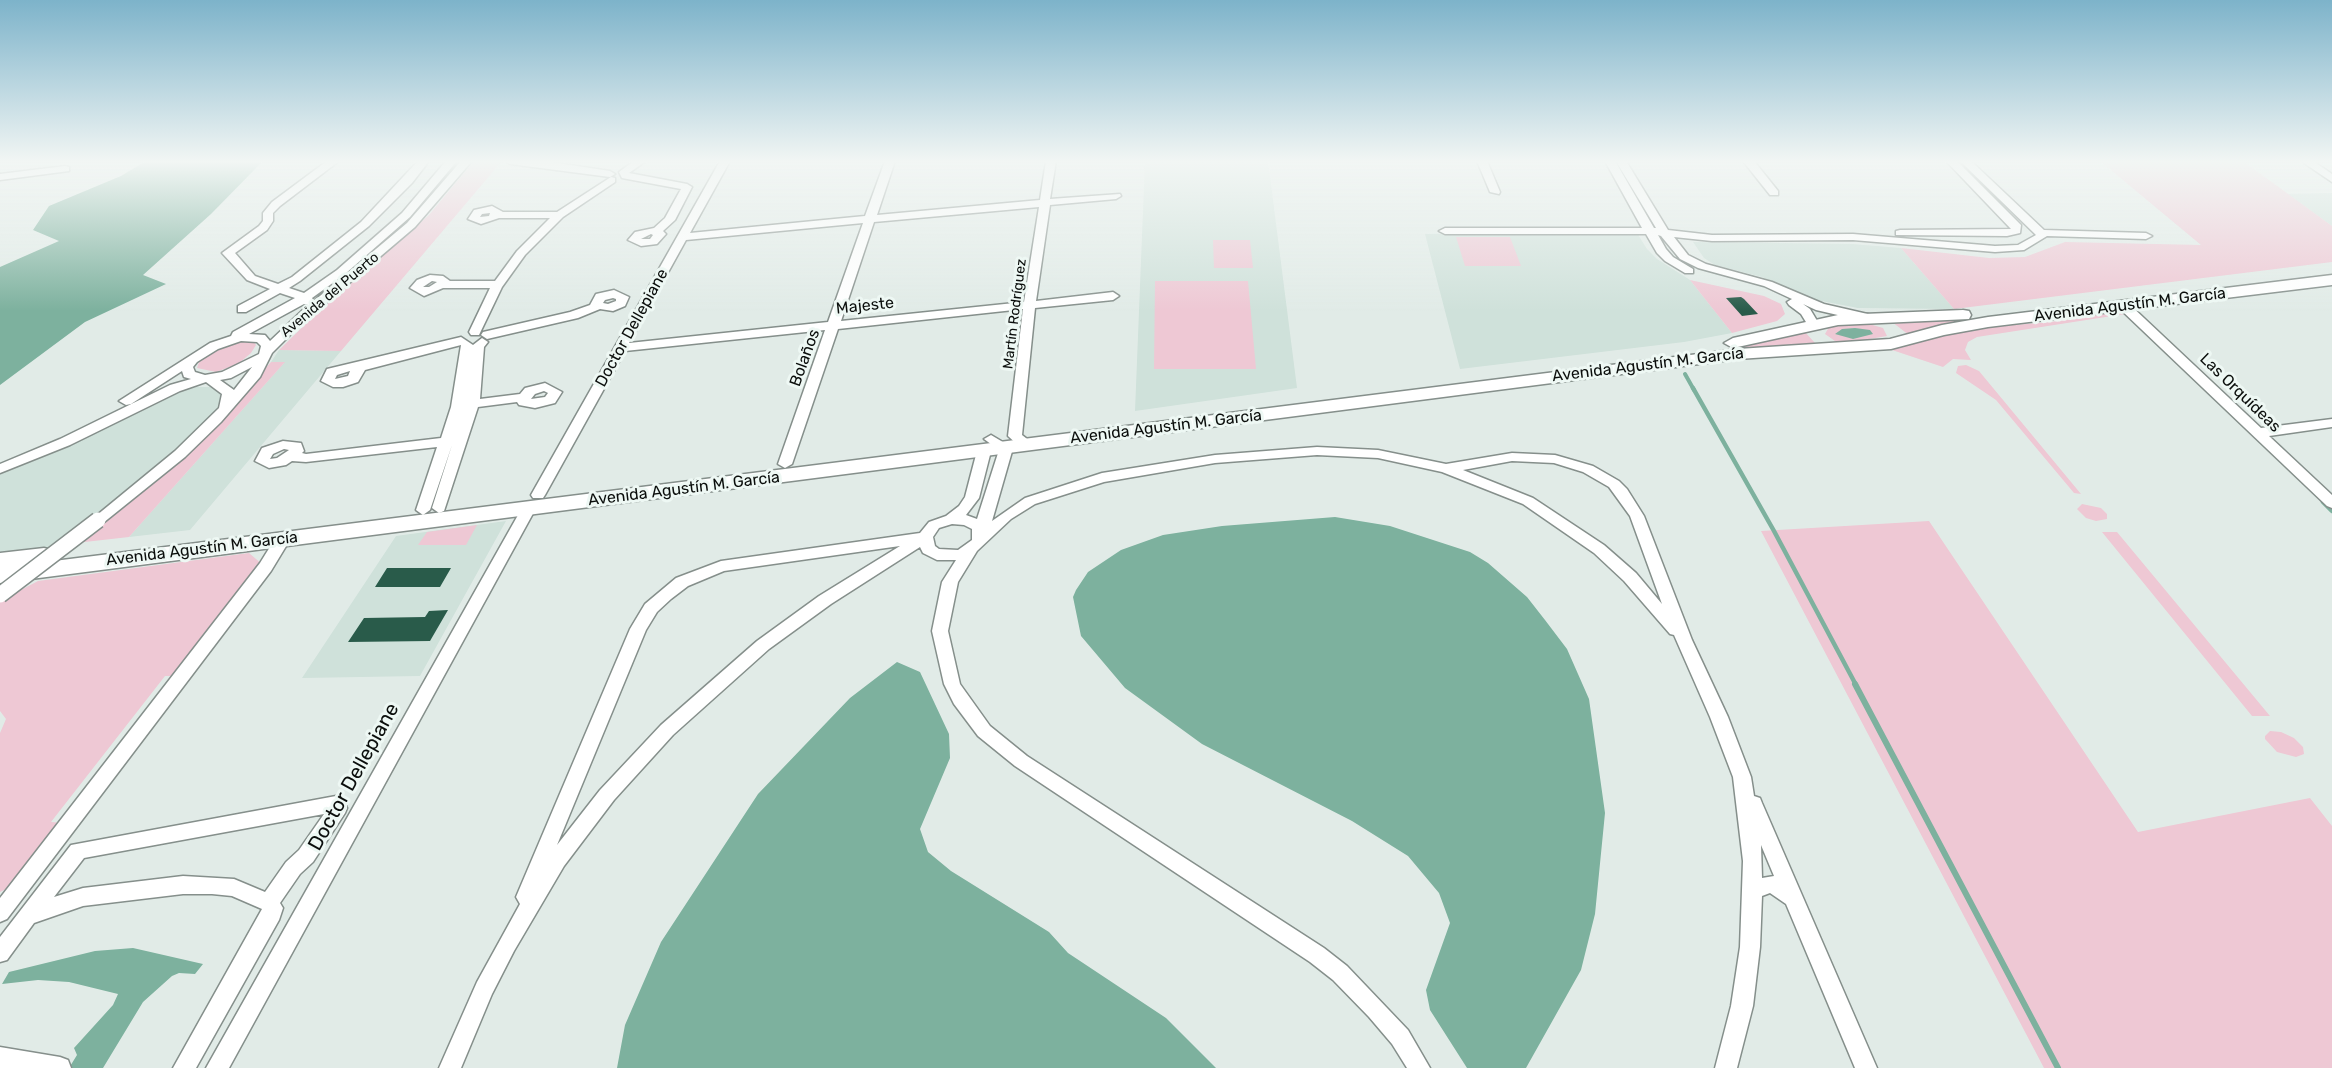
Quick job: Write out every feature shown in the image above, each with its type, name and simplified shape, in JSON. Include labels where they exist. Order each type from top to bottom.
[{"type":"main road","name":"Avenida Agustín M. García","points":[[0,560],[431,508],[533,501],[1738,354],[1891,344],[1980,323],[2329,280]]},
{"type":"main road","name":"Avenida Agustín M. García","points":[[0,575],[283,538],[785,464],[1004,444],[1679,351],[1729,344],[1813,324],[1868,318],[1978,314],[2329,280]]},
{"type":"main road","points":[[1868,318],[1881,322],[1894,330],[1896,339],[1891,344]]},
{"type":"main road","points":[[1813,324],[1811,328],[1814,336],[1826,343],[1844,347]]},
{"type":"street","points":[[268,211],[268,221],[263,228],[228,253],[246,274],[305,298],[308,303],[298,313],[297,321]]},
{"type":"street","points":[[242,309],[296,279],[378,211]]},
{"type":"street","name":"Avenida del Puerto","points":[[192,359],[305,298],[341,272],[396,225],[408,211]]},
{"type":"street","name":"Avenida del Puerto","points":[[265,354],[297,321],[411,225],[423,211]]},
{"type":"street","points":[[431,508],[462,440],[473,403],[478,347],[499,284],[521,253],[564,211]]},
{"type":"street","points":[[656,232],[670,220],[675,211]]},
{"type":"street","name":"Doctor Dellepiane","points":[[217,1068],[697,211]]},
{"type":"street","name":"Bolaños","points":[[785,464],[873,211]]},
{"type":"street","points":[[683,237],[965,211]]},
{"type":"street","name":"Martín Rodríguez","points":[[1004,444],[1045,211]]},
{"type":"street","points":[[1638,211],[1669,259],[1704,271],[1761,282],[1786,296],[1806,312],[1813,324]]},
{"type":"street","points":[[1651,211],[1680,254],[1704,271]]},
{"type":"street","points":[[1997,211],[2013,228],[2032,243]]},
{"type":"street","points":[[2019,211],[2042,233],[2146,236]]},
{"type":"street","points":[[498,215],[558,215]]},
{"type":"street","points":[[1445,231],[1650,231],[1694,236],[1885,237],[2013,228],[2033,224]]},
{"type":"street","points":[[1885,237],[1995,249],[2015,249],[2032,243],[2042,236],[2042,233]]},
{"type":"street","points":[[444,285],[499,284]]},
{"type":"street","name":"Majeste","points":[[621,348],[1113,296]]},
{"type":"street","points":[[1786,296],[1820,307],[1868,318]]},
{"type":"street","points":[[431,508],[446,442],[458,406],[464,336],[481,336],[597,306]]},
{"type":"street","name":"Las Orquídeas","points":[[2124,306],[2332,503]]},
{"type":"street","points":[[0,595],[180,454],[242,393],[265,354],[266,341],[255,336],[225,341]]},
{"type":"street","points":[[356,368],[464,343]]},
{"type":"street","points":[[0,469],[65,442],[175,388],[240,370],[265,354]]},
{"type":"street","points":[[192,359],[187,367],[189,374],[207,379],[229,393],[225,409]]},
{"type":"street","points":[[0,460],[49,440],[113,409],[155,385],[192,359]]},
{"type":"street","points":[[458,406],[524,396]]},
{"type":"street","points":[[2258,433],[2332,423]]},
{"type":"street","points":[[292,457],[306,458],[462,440]]},
{"type":"street","points":[[1004,444],[998,473],[977,540],[950,582],[945,598],[940,631],[952,684],[960,699],[984,731],[1022,761],[1317,955],[1340,973],[1400,1037],[1419,1068]]},
{"type":"street","points":[[450,1068],[484,989],[507,944],[557,860],[601,802],[667,730],[728,674],[816,606],[925,537],[934,525],[951,519],[964,509],[972,498],[978,473],[1004,444]]},
{"type":"street","points":[[925,537],[928,549],[942,556],[952,556],[977,540],[1006,516],[1030,501],[1053,492],[1102,478],[1215,459],[1348,451],[1412,459],[1446,468],[1528,501],[1576,531],[1630,577],[1684,640]]},
{"type":"street","points":[[1446,468],[1466,463],[1535,456],[1555,459],[1588,469],[1614,484],[1630,503],[1659,571],[1684,640],[1719,717],[1742,777],[1866,1068]]},
{"type":"street","points":[[978,473],[998,473]]},
{"type":"street","points":[[951,519],[967,520],[977,540]]},
{"type":"street","points":[[507,944],[638,629],[651,608],[682,582],[721,566],[925,537]]},
{"type":"street","points":[[1,910],[266,567],[283,538]]},
{"type":"street","points":[[877,544],[889,550],[884,562]]},
{"type":"street","points":[[1630,577],[1649,579],[1659,571]]},
{"type":"street","points":[[1726,1068],[1742,1006],[1753,891],[1750,825],[1742,777]]},
{"type":"street","points":[[569,794],[575,803],[591,805],[601,802]]},
{"type":"street","points":[[0,953],[78,851],[336,804],[338,808],[306,856],[293,868],[269,903]]},
{"type":"street","points":[[1753,891],[1769,884],[1778,885],[1793,897]]},
{"type":"street","points":[[27,917],[49,907],[83,897],[183,885],[234,888],[269,903],[273,908],[272,914],[184,1068]]},
{"type":"street","points":[[0,1058],[60,1068]]},
{"type":"shaded area","points":[[46,211],[214,211],[143,275],[166,284],[85,322],[0,385],[0,267],[59,241],[33,230]]},
{"type":"shaded area","points":[[432,211],[460,211],[341,351],[279,350],[317,313]]},
{"type":"shaded area","points":[[1143,211],[1274,211],[1297,388],[1135,411]]},
{"type":"shaded area","points":[[2160,211],[2311,211],[2332,226],[2332,262],[1954,309],[1901,248],[1989,258],[2025,257],[2065,242],[2201,245]]},
{"type":"shaded area","points":[[2311,211],[2332,211],[2332,226]]},
{"type":"shaded area","points":[[1637,233],[1647,249],[1657,259],[1690,280],[1732,333],[1684,342],[1460,369],[1425,234]]},
{"type":"shaded area","points":[[1456,237],[1510,237],[1521,266],[1465,266]]},
{"type":"shaded area","points":[[1213,240],[1250,240],[1253,268],[1214,268]]},
{"type":"shaded area","points":[[1693,242],[1852,244],[1901,248],[1954,309],[1858,308],[1806,298],[1762,277],[1715,265],[1704,258]]},
{"type":"shaded area","points":[[2332,274],[2332,277],[1909,335],[1892,322],[1972,319]]},
{"type":"shaded area","points":[[1690,280],[1764,296],[1781,304],[1785,314],[1777,321],[1732,333]]},
{"type":"shaded area","points":[[1155,281],[1248,281],[1256,369],[1154,369]]},
{"type":"shaded area","points":[[2114,312],[2125,314],[1977,337],[1968,342],[1965,350],[1971,360],[1953,359],[1943,367],[1889,349],[1964,329],[2051,322]]},
{"type":"shaded area","points":[[1869,324],[1883,328],[1887,336],[1846,343],[1835,341],[1825,334],[1829,327]]},
{"type":"shaded area","points":[[1842,329],[1870,330],[1873,334],[1853,339],[1835,334]]},
{"type":"shaded area","points":[[1805,332],[1815,343],[1277,408],[1698,354],[1739,347]]},
{"type":"shaded area","points":[[241,340],[253,341],[256,345],[251,353],[238,364],[216,372],[197,368],[200,359],[216,349]]},
{"type":"shaded area","points":[[279,350],[341,351],[190,530],[129,537],[284,363],[271,362]]},
{"type":"shaded area","points":[[271,362],[285,362],[129,537],[76,543],[227,411]]},
{"type":"shaded area","points":[[1966,365],[1979,371],[2081,494],[2074,493],[1996,400],[1956,373],[1958,366]]},
{"type":"shaded area","points":[[196,387],[216,387],[222,390],[223,400],[217,411],[168,459],[48,553],[0,557],[0,473],[49,454],[173,393]]},
{"type":"shaded area","points":[[2082,504],[2101,508],[2107,514],[2107,519],[2096,521],[2086,518],[2077,509]]},
{"type":"shaded area","points":[[1335,517],[1390,526],[1470,552],[1488,563],[1527,597],[1567,649],[1589,699],[1605,813],[1595,914],[1581,970],[1526,1068],[1467,1068],[1430,1010],[1426,990],[1450,923],[1439,893],[1408,856],[1352,821],[1202,744],[1125,688],[1081,636],[1073,597],[1076,590],[1088,572],[1121,550],[1163,535],[1222,526]]},
{"type":"shaded area","points":[[506,521],[420,676],[302,678],[396,536]]},
{"type":"shaded area","points":[[1929,521],[2138,832],[2310,798],[2332,826],[2332,1068],[2044,1068],[1761,531]]},
{"type":"shaded area","points":[[477,525],[466,545],[418,545],[427,532]]},
{"type":"shaded area","points":[[2102,532],[2117,532],[2270,716],[2252,716]]},
{"type":"shaded area","points":[[249,553],[263,565],[177,676],[165,676],[51,822],[64,823],[18,883],[0,892],[0,733],[6,719],[0,711],[0,601],[38,581]]},
{"type":"shaded area","points":[[897,662],[920,672],[949,734],[950,758],[920,829],[928,852],[951,871],[1049,932],[1068,953],[1166,1018],[1216,1068],[617,1068],[625,1025],[661,942],[758,794],[850,698]]},
{"type":"shaded area","points":[[2270,731],[2281,732],[2294,738],[2303,747],[2304,754],[2296,757],[2277,752],[2265,739]]},
{"type":"shaded area","points":[[133,948],[203,964],[195,974],[179,973],[172,976],[143,1002],[103,1068],[69,1068],[77,1055],[74,1048],[113,1005],[118,994],[69,982],[38,980],[2,984],[9,972],[95,951]]},
{"type":"building","points":[[1741,297],[1758,314],[1742,316],[1726,298]]},
{"type":"building","points":[[387,568],[451,568],[440,587],[375,587]]},
{"type":"building","points":[[448,610],[430,641],[348,642],[364,618],[425,617],[429,611]]},
{"type":"waterway","points":[[1685,374],[1694,390]]},
{"type":"waterway","points":[[1693,388],[1774,531],[1856,685]]},
{"type":"waterway","points":[[2323,502],[2332,511]]},
{"type":"waterway","points":[[1855,684],[2058,1068]]}]
